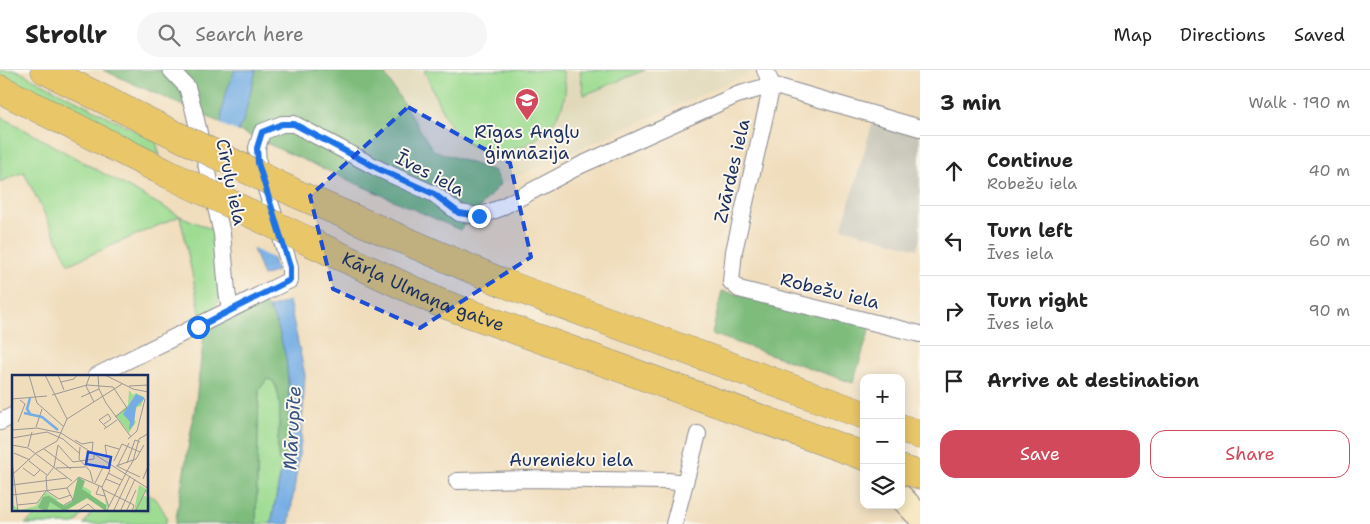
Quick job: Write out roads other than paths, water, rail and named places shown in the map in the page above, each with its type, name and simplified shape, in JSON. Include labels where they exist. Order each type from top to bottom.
[{"type":"highway","points":[[45,70],[297,194],[506,284],[860,414]]},
{"type":"highway","name":"Kārļa Ulmaņa gatve","points":[[0,89],[166,173],[438,302],[811,439],[860,455]]},
{"type":"highway","points":[[905,429],[920,435]]},
{"type":"highway","points":[[905,470],[920,475]]},
{"type":"main road","points":[[811,439],[860,467]]},
{"type":"main road","points":[[905,501],[920,517]]},
{"type":"street","name":"Cīruļu iela","points":[[171,70],[187,87],[194,111],[222,234],[226,291],[230,310]]},
{"type":"street","points":[[765,70],[772,85],[920,128]]},
{"type":"street","name":"Īves iela","points":[[230,310],[290,280],[290,267],[258,163],[257,148],[262,132],[282,124],[294,124],[381,170],[434,194],[459,213],[479,216],[498,209],[581,165],[737,95],[772,85]]},
{"type":"street","name":"Zvārdes iela","points":[[731,282],[734,251],[772,85]]},
{"type":"street","name":"Robežu iela","points":[[731,282],[739,288],[920,334]]},
{"type":"street","points":[[98,375],[230,310]]},
{"type":"street","points":[[0,422],[12,416]]},
{"type":"street","points":[[674,524],[698,434]]},
{"type":"street","name":"Aurenieku iela","points":[[457,481],[561,479],[685,483]]},
{"type":"water","points":[[235,70],[256,70],[238,135],[239,163],[277,271],[263,276],[248,235],[224,144],[221,122],[224,98]]},
{"type":"water","name":"Mārupīte","points":[[289,301],[305,375],[301,441],[289,524],[271,524],[281,471],[288,456],[289,391],[286,359],[278,327],[269,308]]},
{"type":"place","name":"Rīgas Angļu ģimnāzija","points":[[527,121]]}]
